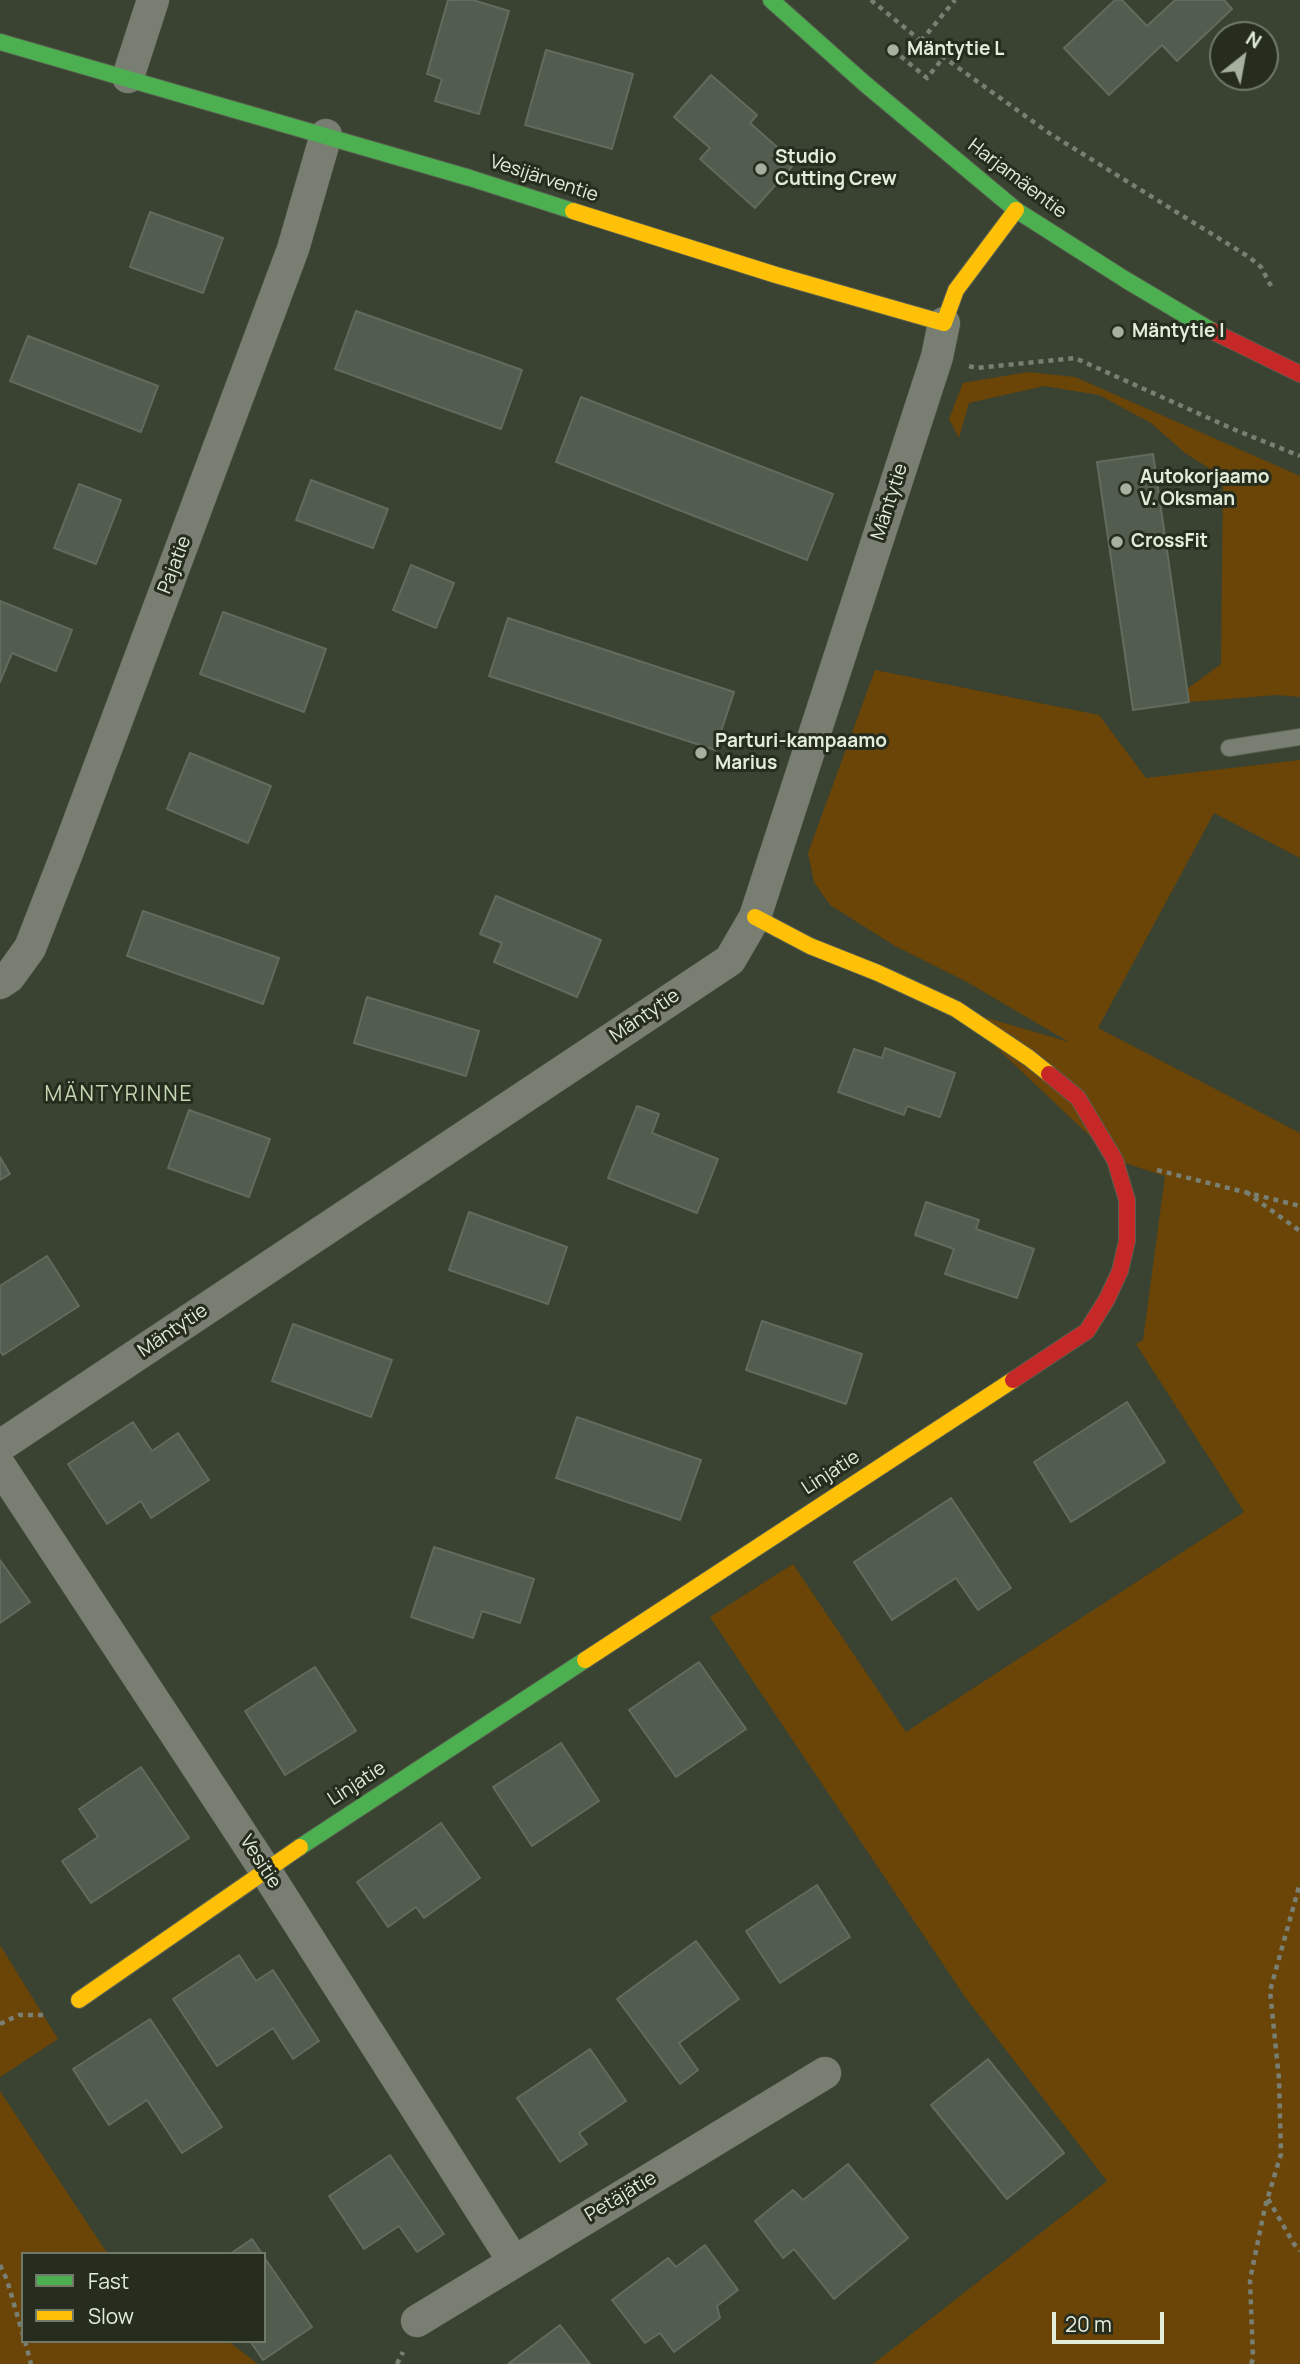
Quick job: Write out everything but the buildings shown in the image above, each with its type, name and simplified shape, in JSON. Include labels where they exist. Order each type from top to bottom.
[{"type":"street","points":[[128,77],[153,0]]},
{"type":"street","name":"Harjamäentie","points":[[771,0],[864,83],[1016,210],[1219,335],[1300,374]]},
{"type":"street","name":"Vesijärventie","points":[[0,42],[326,135],[776,275],[944,323]]},
{"type":"street","name":"Pajatie","points":[[0,983],[9,977],[30,948],[69,848],[293,248],[326,135]]},
{"type":"street","points":[[944,323],[956,290],[1016,210]]},
{"type":"street","name":"Mäntytie","points":[[0,1446],[730,960],[755,917],[937,357],[944,323]]},
{"type":"street","name":"Linjatie","points":[[79,2000],[265,1870],[1087,1331],[1107,1299],[1120,1271],[1127,1241],[1127,1200],[1115,1160],[1079,1098],[1029,1058],[956,1009],[878,973],[810,946],[755,917]]},
{"type":"street","name":"Vesitie","points":[[0,1466],[265,1870],[513,2262]]},
{"type":"street","name":"Petäjätie","points":[[417,2321],[825,2073]]},
{"type":"lane","points":[[1229,748],[1300,737]]},
{"type":"path","points":[[871,0],[943,58],[1049,133],[1249,257],[1261,267],[1271,286]]},
{"type":"path","points":[[921,41],[955,0]]},
{"type":"path","points":[[893,50],[927,78],[943,58]]},
{"type":"path","points":[[937,357],[976,369],[1075,358],[1300,456]]},
{"type":"path","points":[[1115,1160],[1300,1206]]},
{"type":"path","points":[[1242,1190],[1300,1231]]},
{"type":"path","points":[[1251,2364],[1250,2280],[1267,2198],[1281,2154],[1279,2079],[1270,1991],[1300,1883]]},
{"type":"path","points":[[0,2024],[19,2015],[49,2015],[79,2000]]},
{"type":"path","points":[[1267,2198],[1300,2251]]},
{"type":"path","points":[[0,2265],[21,2328]]},
{"type":"path","points":[[26,2343],[31,2364]]},
{"type":"shaded area","points":[[1028,372],[1075,377],[1300,476],[1300,697],[1277,695],[1189,702],[1187,689],[1221,664],[1223,477],[1185,453],[1151,423],[1099,395],[1044,386],[969,403],[959,438],[949,419],[963,383]]},
{"type":"shaded area","points":[[875,670],[1099,715],[1146,778],[1300,760],[1300,858],[1214,813],[1098,1028],[1300,1133],[1300,2364],[873,2364],[1107,2181],[965,1997],[710,1617],[793,1564],[906,1732],[1244,1512],[1136,1344],[1143,1340],[1165,1176],[1115,1160],[956,1009],[1069,1042],[967,982],[895,946],[830,905],[814,882],[808,853]]},
{"type":"shaded area","points":[[0,1945],[58,2039],[0,2077]]},
{"type":"shaded area","points":[[0,2091],[108,2252],[21,2252],[21,2343],[231,2343],[258,2364],[0,2364]]},
{"type":"traffic: fast","points":[[771,0],[864,83],[1016,210],[1212,331]]},
{"type":"traffic: fast","points":[[0,42],[470,178],[573,211]]},
{"type":"traffic: fast","points":[[300,1847],[585,1660]]},
{"type":"traffic: slow","points":[[573,211],[776,275],[944,323],[956,290],[1016,210]]},
{"type":"traffic: slow","points":[[755,917],[810,946],[878,973],[956,1009],[1049,1074]]},
{"type":"traffic: slow","points":[[585,1660],[1013,1380]]},
{"type":"traffic: slow","points":[[79,2000],[300,1847]]},
{"type":"traffic: jam","points":[[1212,331],[1300,374]]},
{"type":"traffic: jam","points":[[1013,1380],[1087,1331],[1107,1299],[1120,1271],[1127,1241],[1127,1200],[1115,1160],[1078,1098],[1049,1074]]},
{"type":"place","name":"Mäntytie L","points":[[893,50]]},
{"type":"place","name":"Studio Cutting Crew","points":[[761,169]]},
{"type":"place","name":"Mäntytie I","points":[[1118,332]]},
{"type":"place","name":"Autokorjaamo V. Oksman","points":[[1126,489]]},
{"type":"place","name":"CrossFit","points":[[1117,542]]},
{"type":"place","name":"Parturi-kampaamo Marius","points":[[701,753]]},
{"type":"district","name":"MÄNTYRINNE","points":[[119,1095]]}]
